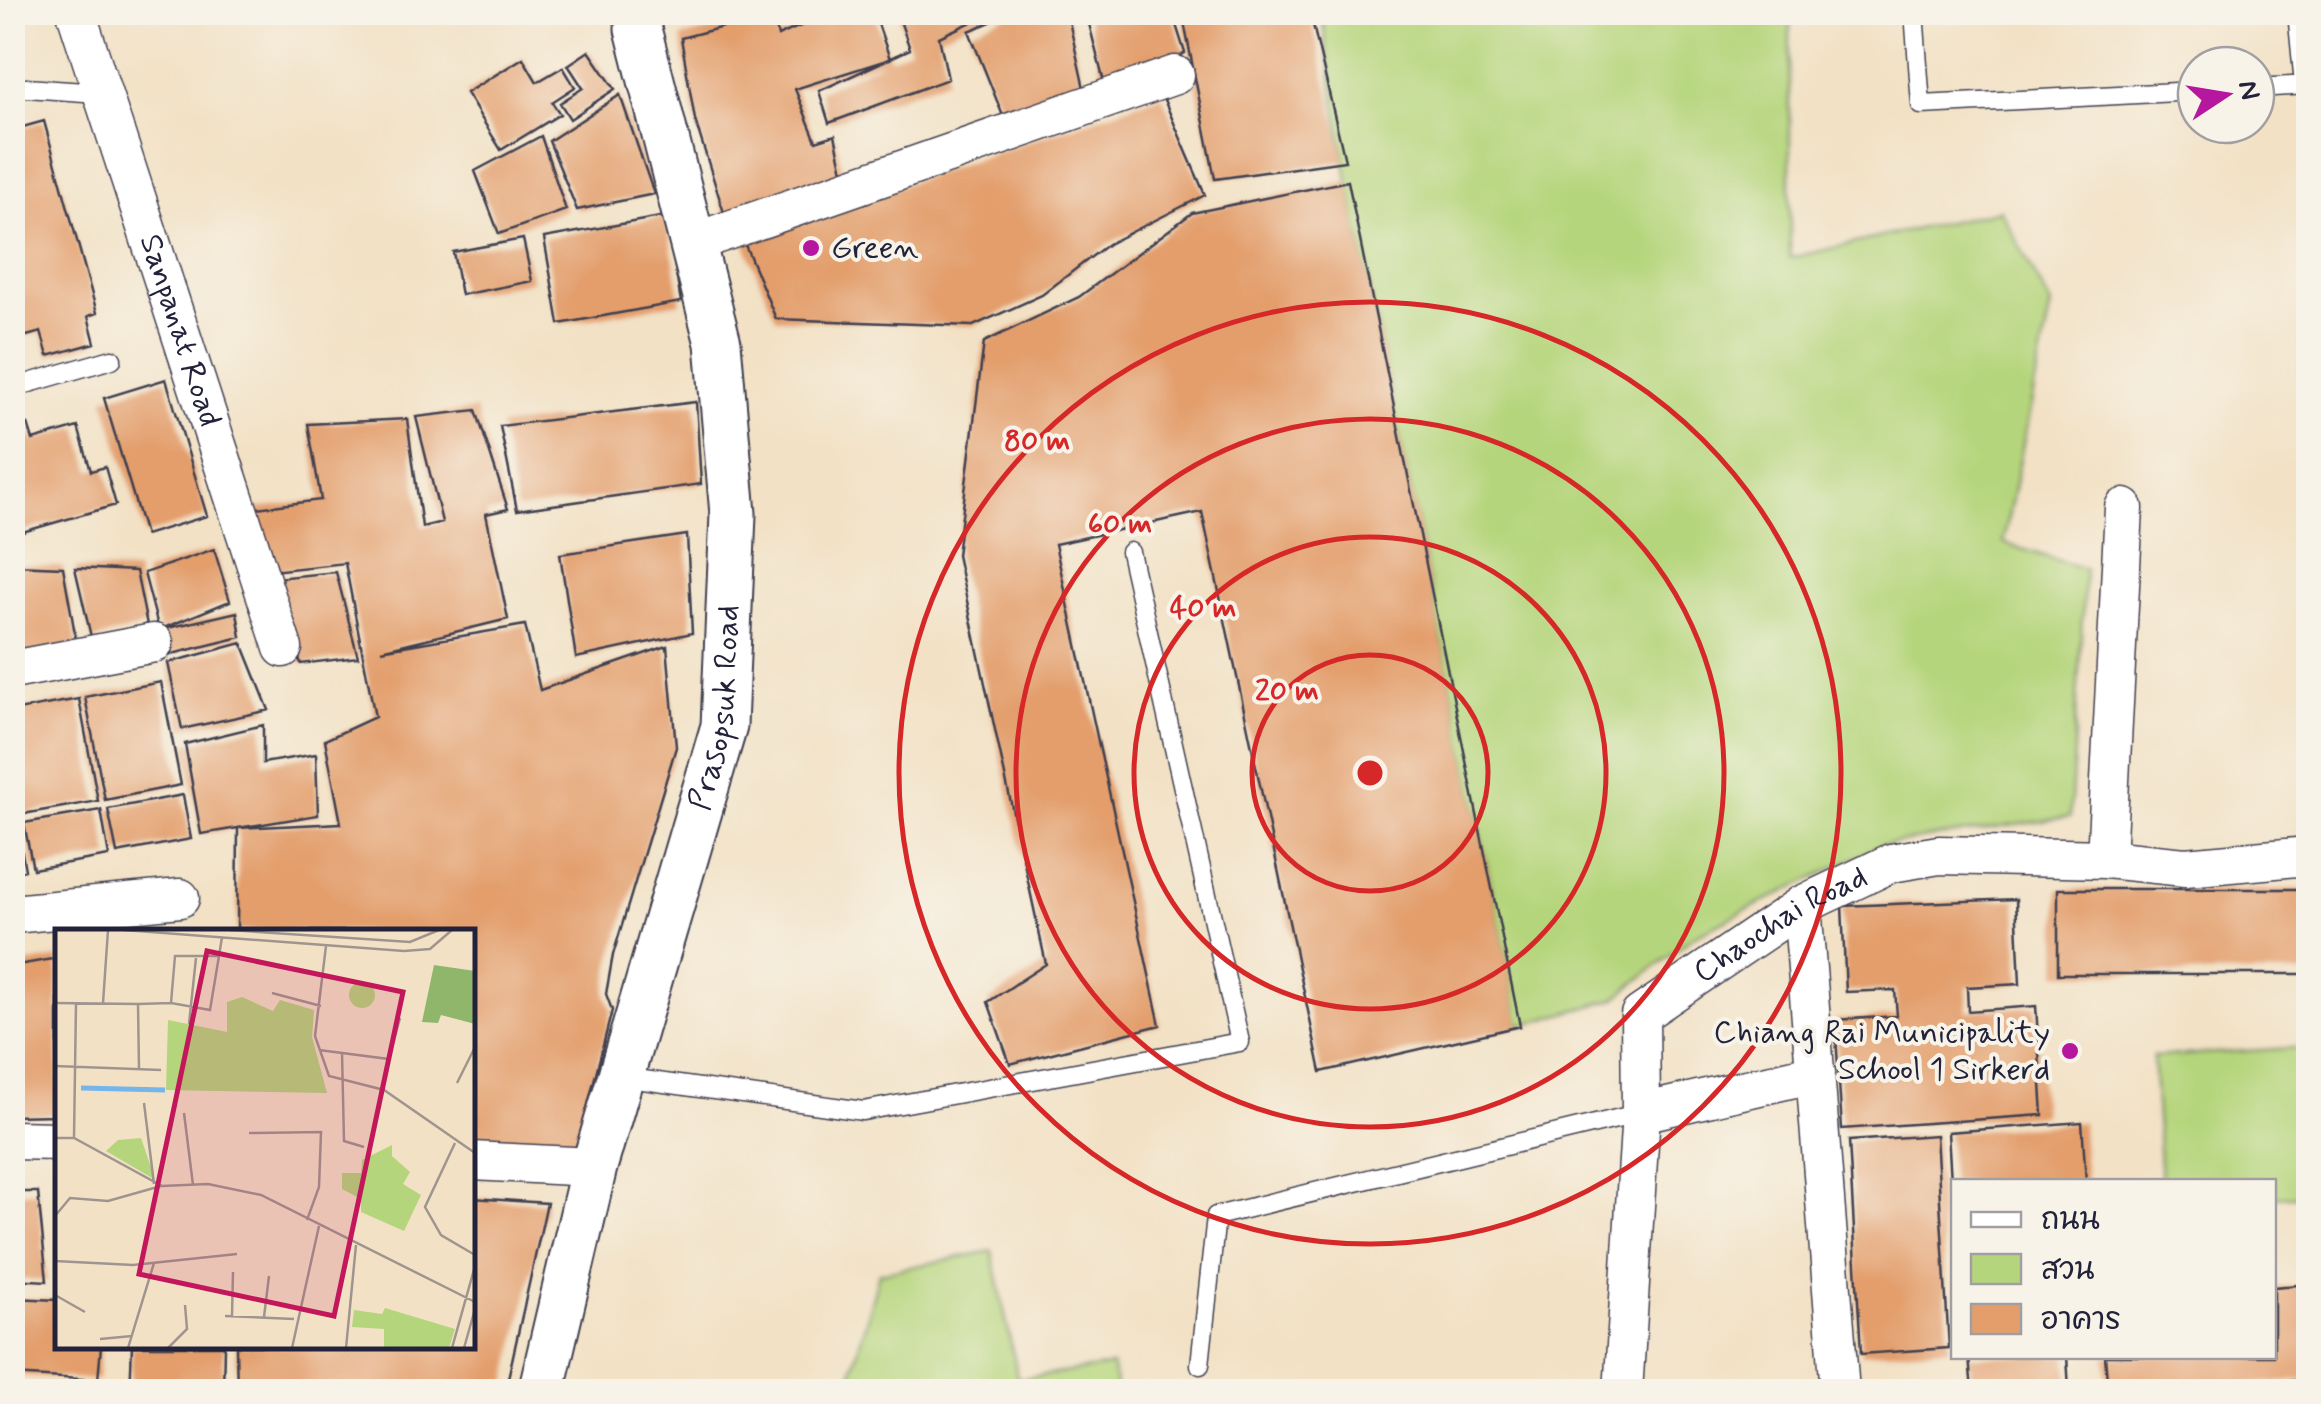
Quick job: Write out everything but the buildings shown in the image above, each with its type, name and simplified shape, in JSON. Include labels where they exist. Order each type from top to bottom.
[{"type":"street","name":"Sanpanat Road","points":[[76,12],[98,92],[284,648]]},
{"type":"street","name":"Prasopsuk Road","points":[[540,1392],[594,1167],[724,726],[733,514],[718,343],[632,18]]},
{"type":"street","points":[[692,244],[1176,75]]},
{"type":"street","points":[[2106,859],[2124,508]]},
{"type":"street","points":[[12,670],[154,643]]},
{"type":"street","name":"Chaochai Road","points":[[1623,1392],[1642,1113],[1640,1016],[1802,905],[1890,863],[1940,854],[2106,859],[2186,867],[2308,856]]},
{"type":"street","points":[[12,914],[180,898]]},
{"type":"street","points":[[1802,905],[1840,1392]]},
{"type":"street","points":[[1642,1113],[1816,1073]]},
{"type":"street","points":[[12,1140],[55,1142]]},
{"type":"street","points":[[475,1161],[594,1167]]},
{"type":"lane","points":[[1914,12],[1921,105],[2176,92]]},
{"type":"lane","points":[[2276,87],[2306,85],[2298,12]]},
{"type":"lane","points":[[12,87],[98,92]]},
{"type":"lane","points":[[12,388],[112,358]]},
{"type":"lane","points":[[621,1077],[862,1110],[1240,1042],[1130,552]]},
{"type":"lane","points":[[1200,1365],[1216,1216],[1642,1113]]},
{"type":"green space","points":[[1321,13],[1790,13],[1790,258],[2000,210],[2051,305],[2003,543],[2085,569],[2070,817],[1881,845],[1695,935],[1615,999],[1520,1026],[1348,181]]},
{"type":"green space","points":[[2308,1047],[2308,1195],[2276,1197],[2276,1179],[2161,1179],[2153,1057]]},
{"type":"green space","points":[[992,1251],[1018,1379],[1112,1366],[1117,1391],[847,1391],[879,1273]]},
{"type":"place","name":"Green","points":[[811,248]]},
{"type":"place","name":"Chiang Rai Municipality School 1 Sirkerd","points":[[2070,1051]]}]
